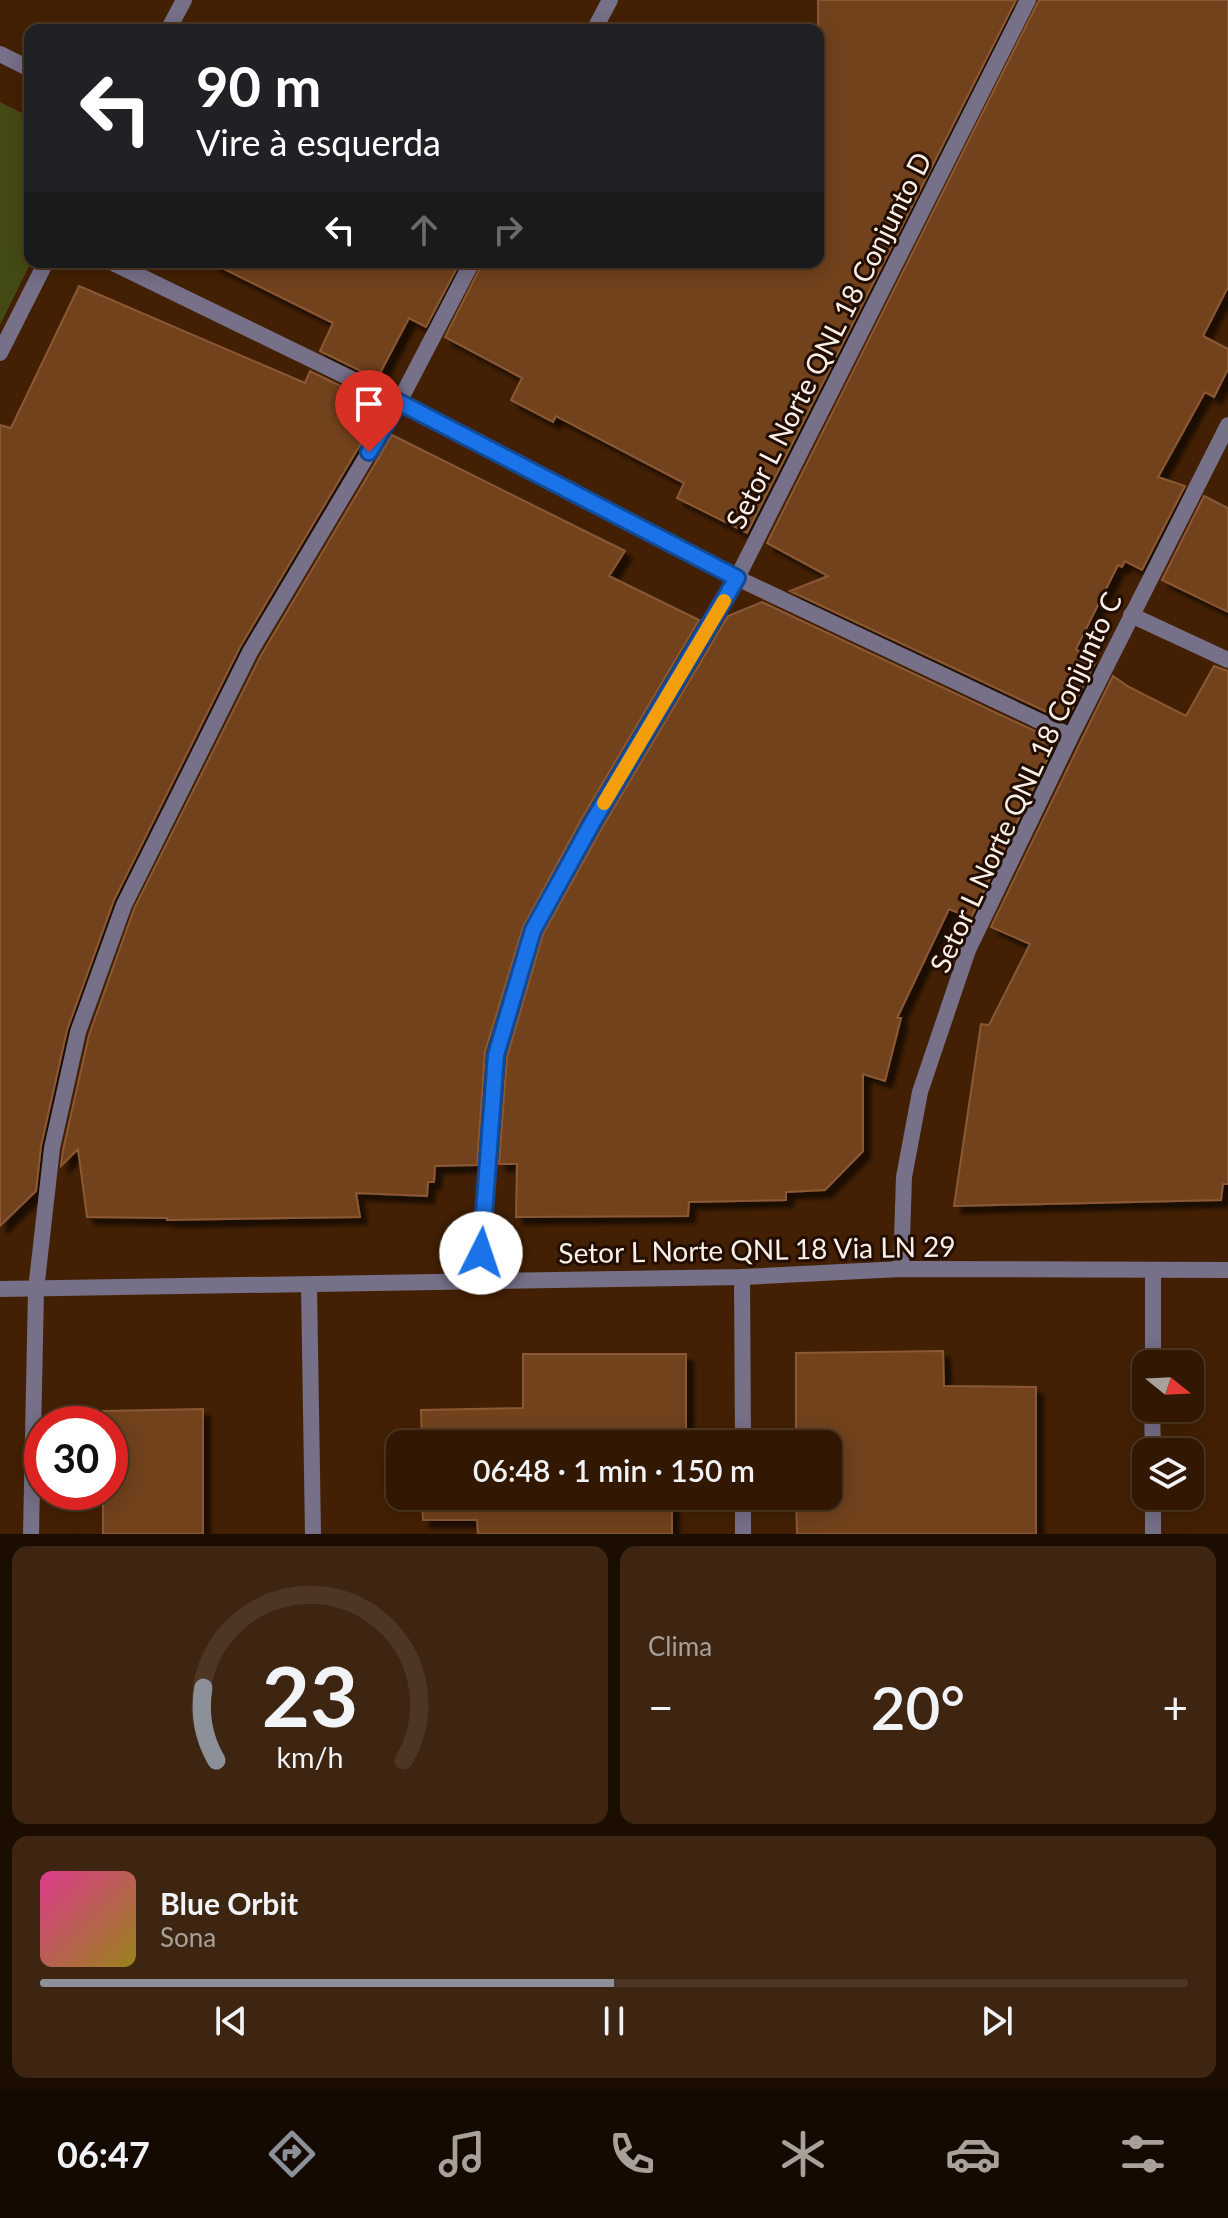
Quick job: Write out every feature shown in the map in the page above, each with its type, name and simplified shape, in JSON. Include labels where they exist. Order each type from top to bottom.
[{"type":"street","points":[[171,24],[184,0]]},
{"type":"street","points":[[597,24],[610,0]]},
{"type":"street","name":"Setor L Norte QNL 18 Conjunto D","points":[[479,1281],[496,1055],[533,930],[592,823],[737,578],[1028,0]]},
{"type":"street","points":[[0,54],[24,66]]},
{"type":"street","points":[[0,353],[43,268]]},
{"type":"street","points":[[123,268],[399,402],[737,578],[1071,736]]},
{"type":"street","points":[[31,1534],[36,1290],[52,1148],[78,1032],[124,905],[250,652],[399,402],[469,268]]},
{"type":"street","name":"Setor L Norte QNL 18 Conjunto C","points":[[901,1269],[904,1177],[920,1092],[968,950],[1071,736],[1228,425]]},
{"type":"street","points":[[1131,615],[1228,660]]},
{"type":"street","name":"Setor L Norte QNL 18 Via LN 29","points":[[0,1289],[742,1277],[901,1269],[1228,1270]]},
{"type":"street","points":[[1153,1272],[1153,1350]]},
{"type":"street","points":[[742,1277],[743,1430]]},
{"type":"street","points":[[309,1285],[313,1534]]},
{"type":"street","points":[[743,1510],[743,1534]]},
{"type":"street","points":[[1153,1510],[1153,1534]]},
{"type":"green space","points":[[0,102],[24,114],[24,268],[28,268],[0,325]]},
{"type":"building","points":[[818,0],[1016,0],[747,533],[677,498],[684,483],[556,416],[553,422],[511,400],[522,378],[445,337],[480,268],[824,268],[824,24],[818,24]]},
{"type":"building","points":[[1039,0],[1228,0],[1228,287],[1203,336],[1228,349],[1228,369],[1214,397],[1205,392],[1158,477],[1185,486],[1142,570],[1125,561],[1122,567],[1118,565],[1076,649],[1095,663],[1066,721],[790,591],[828,576],[767,543]]},
{"type":"building","points":[[222,268],[457,268],[426,327],[409,318],[377,379],[320,351],[333,323]]},
{"type":"building","points":[[79,286],[305,383],[310,371],[367,399],[357,417],[372,425],[240,647],[114,900],[67,1030],[41,1146],[36,1191],[0,1226],[0,425],[11,428]]},
{"type":"building","points":[[392,435],[625,551],[609,576],[699,620],[582,818],[523,927],[485,1052],[477,1165],[435,1166],[434,1182],[428,1182],[427,1196],[356,1193],[360,1217],[167,1220],[87,1217],[78,1149],[61,1166],[63,1150],[89,1035],[134,909],[260,657]]},
{"type":"building","points":[[1204,496],[1228,508],[1228,612],[1162,580]]},
{"type":"building","points":[[762,602],[1056,741],[971,918],[949,909],[897,1018],[901,1018],[885,1081],[863,1074],[863,1151],[825,1190],[786,1192],[786,1200],[689,1202],[688,1216],[516,1217],[517,1164],[499,1164],[507,1057],[543,934],[728,616]]},
{"type":"building","points":[[1214,666],[1228,671],[1228,1184],[1223,1184],[1221,1200],[954,1206],[981,1024],[989,1025],[1030,944],[991,927],[1113,676],[1186,716]]},
{"type":"building","points":[[943,1351],[944,1386],[1036,1387],[1036,1534],[797,1534],[796,1510],[842,1510],[842,1430],[796,1430],[796,1353]]},
{"type":"building","points":[[523,1354],[686,1354],[686,1430],[422,1430],[421,1410],[523,1408]]},
{"type":"building","points":[[203,1409],[203,1534],[103,1534],[103,1510],[128,1510],[128,1410]]},
{"type":"building","points":[[423,1510],[672,1510],[672,1534],[478,1534],[477,1520],[423,1520]]},
{"type":"slow traffic","points":[[604,803],[724,601]]},
{"type":"route","points":[[369,452],[399,402],[737,578],[592,823],[533,930],[496,1055],[481,1253]]}]
